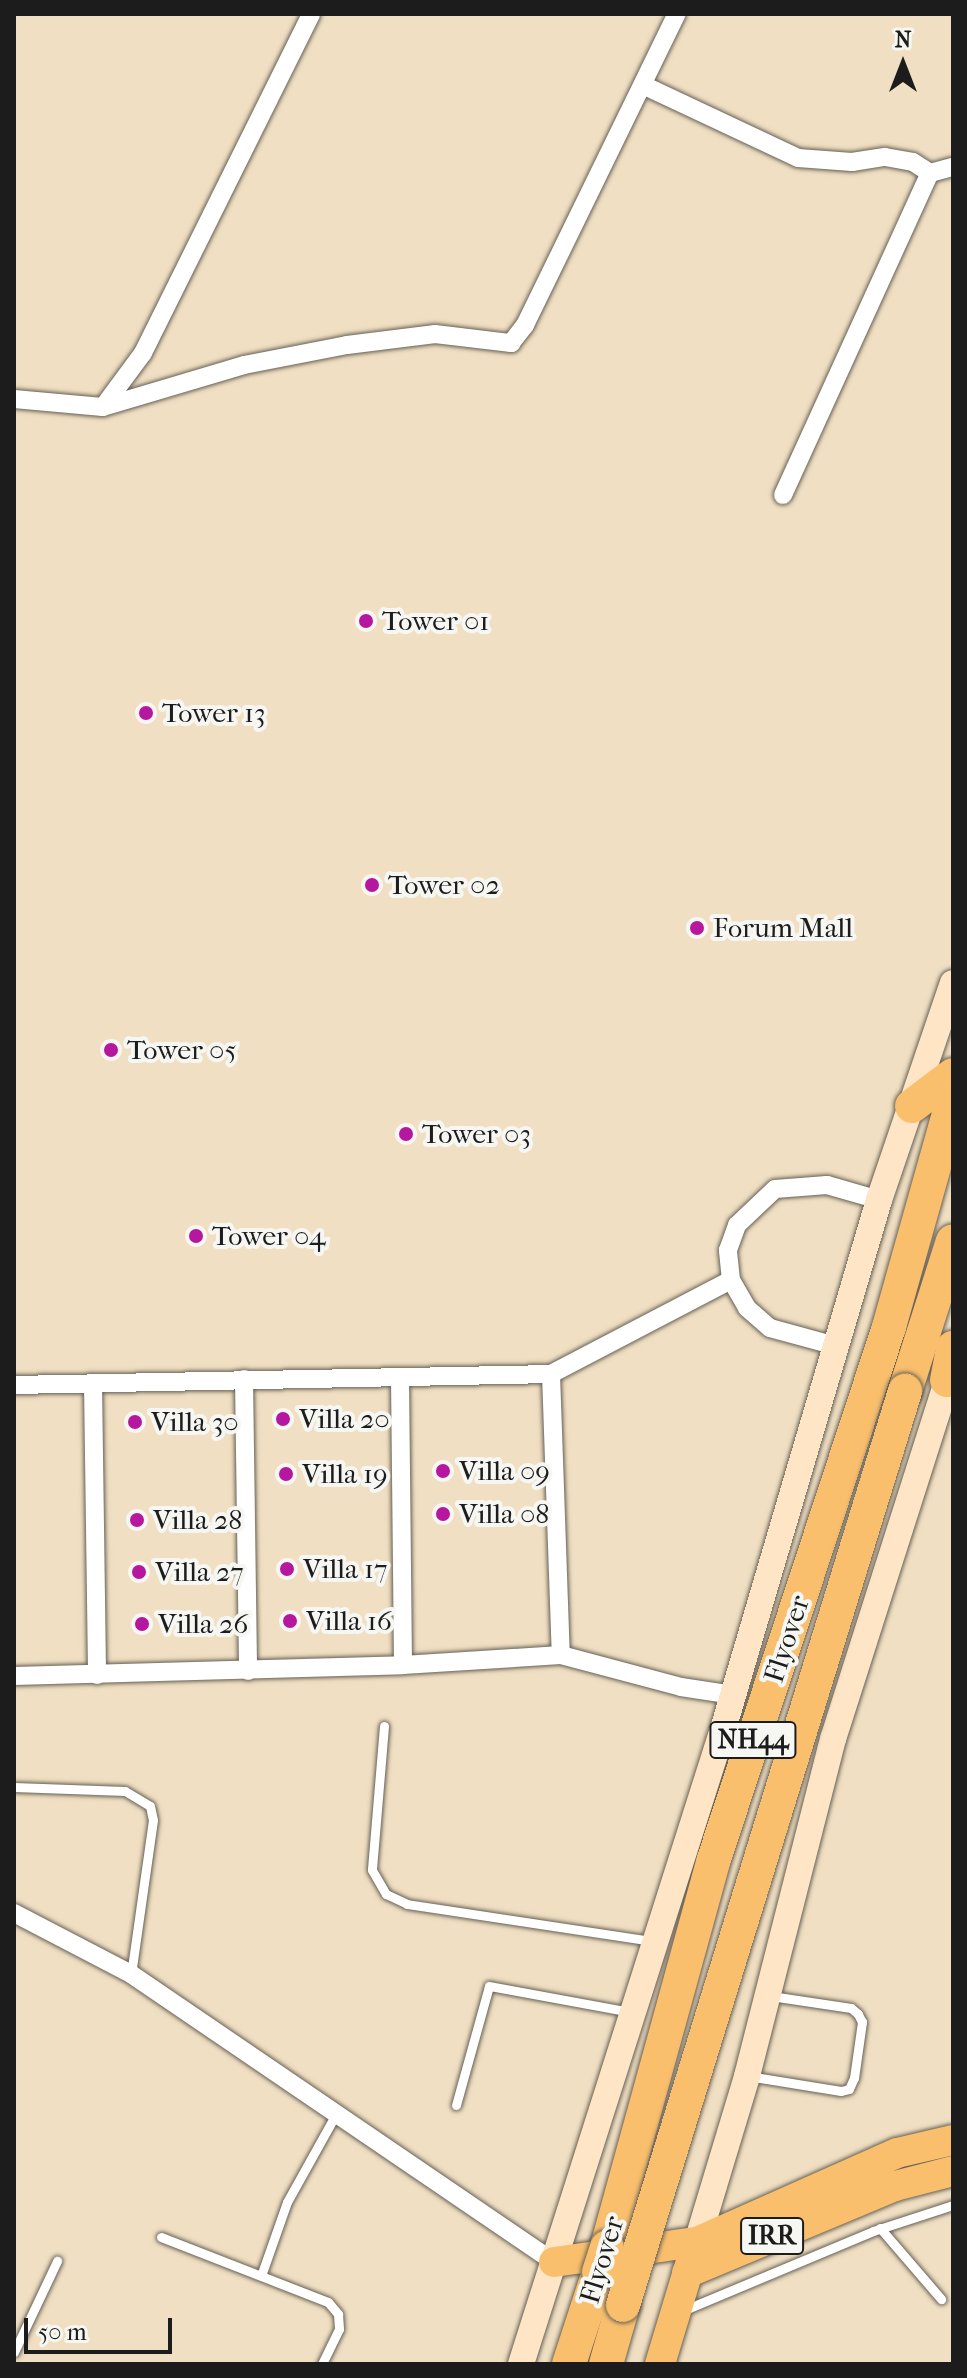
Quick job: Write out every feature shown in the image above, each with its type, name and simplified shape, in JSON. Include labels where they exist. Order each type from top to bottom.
[{"type":"highway","points":[[912,1106],[953,1075]]},
{"type":"highway","name":"Flyover","points":[[569,2364],[620,2200],[714,1859],[915,1238],[953,1099]]},
{"type":"highway","name":"Flyover","points":[[606,2364],[953,1241]]},
{"type":"main road","name":"IRR","points":[[697,2242],[897,2153],[953,2140]]},
{"type":"main road","name":"IRR","points":[[687,2273],[895,2186],[953,2171]]},
{"type":"main road","points":[[554,2262],[697,2242],[675,2314],[665,2362]]},
{"type":"street","points":[[103,407],[143,353],[311,14]]},
{"type":"street","points":[[14,399],[103,407],[244,365],[347,345],[435,334],[511,343],[525,325],[645,86],[677,14]]},
{"type":"street","points":[[645,86],[798,158],[852,162],[885,157],[913,162],[930,173],[953,167]]},
{"type":"street","points":[[783,495],[930,173]]},
{"type":"street","points":[[521,2364],[733,1695],[879,1200],[953,983]]},
{"type":"street","points":[[836,1346],[770,1328],[747,1308],[731,1280],[728,1250],[737,1225],[775,1189],[827,1185],[879,1200]]},
{"type":"street","points":[[14,1385],[551,1374],[731,1280]]},
{"type":"street","points":[[697,2242],[747,2076],[833,1739],[951,1363]]},
{"type":"street","points":[[551,1374],[561,1655]]},
{"type":"street","points":[[400,1377],[403,1665]]},
{"type":"street","points":[[244,1379],[248,1671]]},
{"type":"street","points":[[93,1384],[97,1675]]},
{"type":"street","points":[[14,1676],[248,1671],[561,1655],[681,1687],[733,1695]]},
{"type":"street","points":[[14,1913],[131,1974],[554,2262]]},
{"type":"lane","points":[[384,1726],[372,1870],[386,1894],[407,1904],[655,1941]]},
{"type":"lane","points":[[14,1787],[125,1791],[150,1806],[153,1820],[131,1974]]},
{"type":"lane","points":[[456,2105],[489,1986],[633,2013]]},
{"type":"lane","points":[[747,2076],[841,2091],[849,2089],[854,2078],[862,2022],[858,2014],[851,2008],[768,1996]]},
{"type":"lane","points":[[262,2273],[287,2202],[337,2112]]},
{"type":"lane","points":[[675,2314],[880,2228],[953,2205]]},
{"type":"lane","points":[[880,2228],[941,2299]]},
{"type":"lane","points":[[161,2237],[262,2273],[328,2302],[338,2314],[339,2329],[322,2364]]},
{"type":"lane","points":[[14,2352],[57,2261]]},
{"type":"place","name":"Tower 01","points":[[366,621]]},
{"type":"place","name":"Tower 13","points":[[146,713]]},
{"type":"place","name":"Tower 02","points":[[372,885]]},
{"type":"place","name":"Forum Mall","points":[[697,928]]},
{"type":"place","name":"Tower 05","points":[[111,1050]]},
{"type":"place","name":"Tower 03","points":[[406,1134]]},
{"type":"place","name":"Tower 04","points":[[196,1236]]},
{"type":"place","name":"Villa 20","points":[[283,1419]]},
{"type":"place","name":"Villa 30","points":[[135,1422]]},
{"type":"place","name":"Villa 09","points":[[443,1471]]},
{"type":"place","name":"Villa 19","points":[[286,1474]]},
{"type":"place","name":"Villa 08","points":[[443,1514]]},
{"type":"place","name":"Villa 28","points":[[137,1520]]},
{"type":"place","name":"Villa 17","points":[[287,1569]]},
{"type":"place","name":"Villa 27","points":[[139,1572]]},
{"type":"place","name":"Villa 16","points":[[290,1621]]},
{"type":"place","name":"Villa 26","points":[[142,1624]]}]
